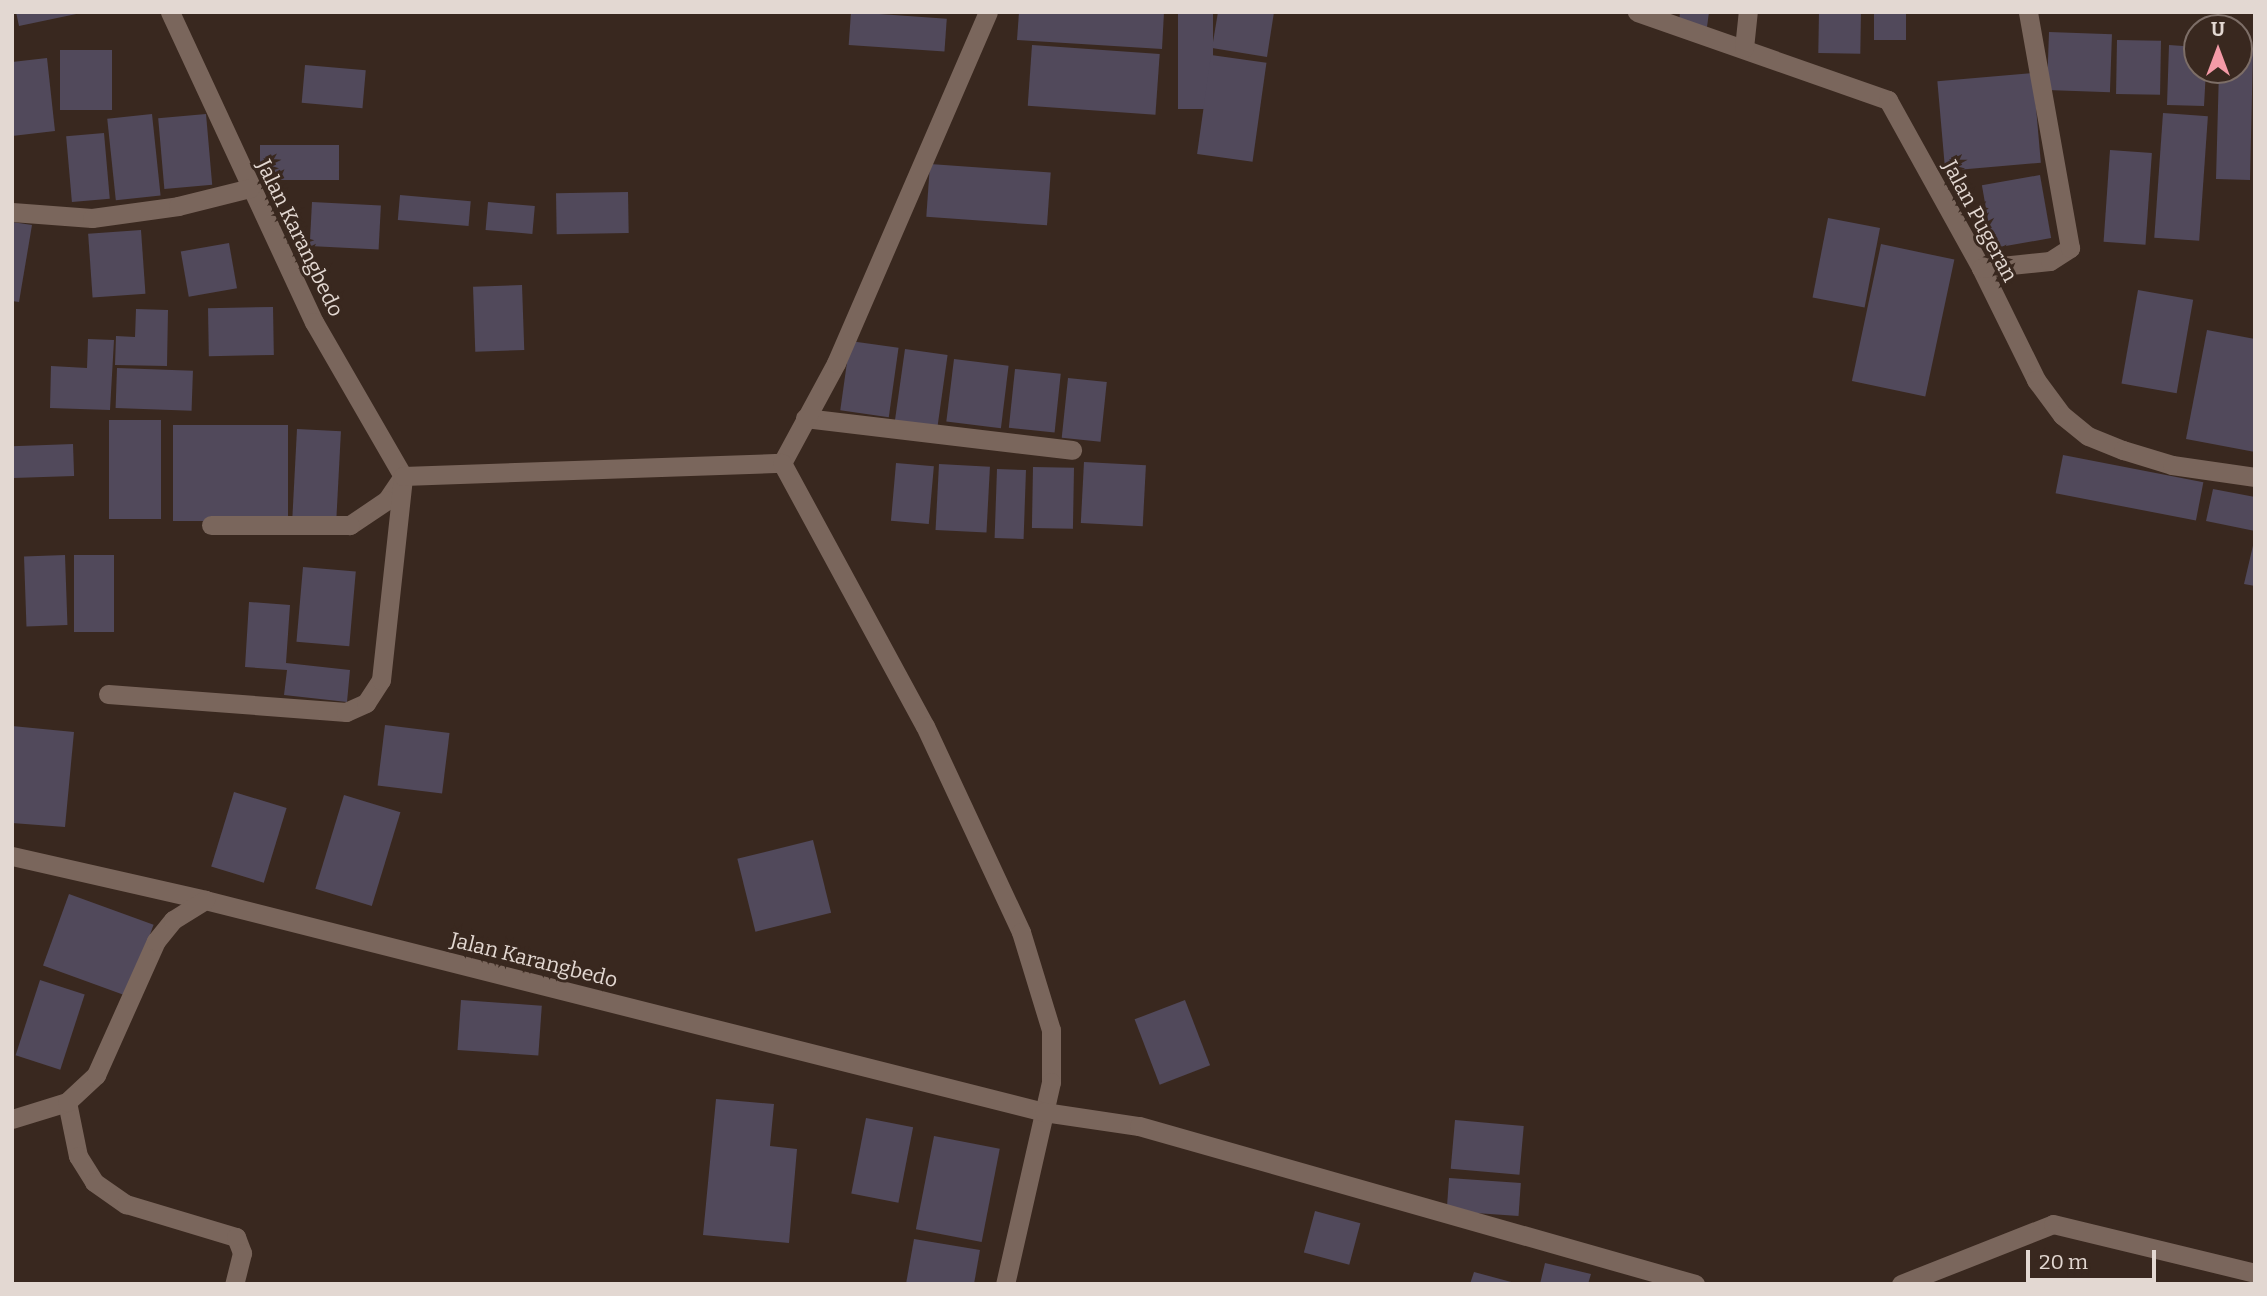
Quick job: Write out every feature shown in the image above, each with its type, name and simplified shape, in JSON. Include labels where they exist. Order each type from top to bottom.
[{"type":"street","name":"Jalan Karangbedo","points":[[170,12],[314,322],[403,476]]},
{"type":"street","points":[[782,463],[836,363],[988,12]]},
{"type":"street","name":"Jalan Pugeran","points":[[1637,12],[1888,100],[1982,268],[2036,380],[2062,415],[2088,436],[2172,465],[2255,477]]},
{"type":"street","points":[[1744,48],[1748,12]]},
{"type":"street","points":[[1982,268],[2050,261],[2070,248],[2028,12]]},
{"type":"street","points":[[12,212],[92,218],[178,206],[250,188]]},
{"type":"street","points":[[805,418],[1072,450]]},
{"type":"street","points":[[211,525],[350,525],[372,513],[403,476],[782,463]]},
{"type":"street","points":[[782,463],[925,726],[1021,932],[1051,1030],[1051,1082],[1005,1284]]},
{"type":"street","points":[[108,694],[346,712],[366,703],[381,680],[403,476]]},
{"type":"street","name":"Jalan Karangbedo","points":[[12,856],[205,900],[1044,1112],[1139,1126],[1695,1284]]},
{"type":"street","points":[[12,1119],[67,1102],[96,1075],[156,941],[173,920],[205,900]]},
{"type":"street","points":[[67,1102],[78,1156],[94,1182],[126,1204],[236,1237],[242,1253],[234,1284]]},
{"type":"street","points":[[1900,1284],[2053,1224],[2255,1273]]},
{"type":"building","points":[[16,12],[81,12],[81,13],[19,26]]},
{"type":"building","points":[[851,12],[947,19],[944,52],[849,45]]},
{"type":"building","points":[[1019,12],[1164,12],[1162,49],[1017,40]]},
{"type":"building","points":[[1178,12],[1213,12],[1213,109],[1178,109]]},
{"type":"building","points":[[1218,12],[1274,12],[1267,57],[1212,48]]},
{"type":"building","points":[[1680,12],[1709,12],[1707,27],[1679,23]]},
{"type":"building","points":[[1819,12],[1861,13],[1860,54],[1818,53]]},
{"type":"building","points":[[1874,12],[1906,12],[1906,40],[1874,40]]},
{"type":"building","points":[[2049,32],[2112,34],[2110,92],[2047,90]]},
{"type":"building","points":[[2117,40],[2161,41],[2160,95],[2116,94]]},
{"type":"building","points":[[1032,45],[1160,54],[1155,115],[1028,106]]},
{"type":"building","points":[[2169,45],[2183,46],[2183,84],[2205,84],[2204,106],[2167,105]]},
{"type":"building","points":[[60,50],[112,50],[112,110],[60,110]]},
{"type":"building","points":[[1211,55],[1266,63],[1253,162],[1197,154]]},
{"type":"building","points":[[47,58],[55,131],[12,136],[12,62]]},
{"type":"building","points":[[305,65],[366,70],[362,108],[302,103]]},
{"type":"building","points":[[2033,73],[2041,163],[1945,171],[1937,81]]},
{"type":"building","points":[[2219,84],[2252,84],[2250,180],[2216,179]]},
{"type":"building","points":[[2163,113],[2208,116],[2199,241],[2154,238]]},
{"type":"building","points":[[152,114],[161,196],[116,200],[107,119]]},
{"type":"building","points":[[206,114],[212,185],[164,189],[158,118]]},
{"type":"building","points":[[104,133],[110,199],[72,202],[66,136]]},
{"type":"building","points":[[260,145],[339,145],[339,180],[260,180]]},
{"type":"building","points":[[2110,150],[2152,153],[2145,245],[2104,242]]},
{"type":"building","points":[[930,164],[1051,172],[1047,225],[926,217]]},
{"type":"building","points":[[2040,175],[2051,238],[1993,248],[1982,185]]},
{"type":"building","points":[[628,192],[629,233],[557,234],[556,193]]},
{"type":"building","points":[[400,195],[471,201],[469,226],[398,220]]},
{"type":"building","points":[[312,202],[381,206],[379,250],[310,246]]},
{"type":"building","points":[[488,202],[535,206],[532,234],[486,230]]},
{"type":"building","points":[[1828,218],[1880,228],[1865,308],[1813,298]]},
{"type":"building","points":[[12,222],[32,225],[19,302],[12,301]]},
{"type":"building","points":[[141,230],[145,294],[93,298],[88,234]]},
{"type":"building","points":[[229,243],[237,288],[189,297],[181,252]]},
{"type":"building","points":[[1881,244],[1954,260],[1925,397],[1852,381]]},
{"type":"building","points":[[522,285],[524,350],[475,352],[473,287]]},
{"type":"building","points":[[2138,290],[2193,300],[2177,393],[2122,384]]},
{"type":"building","points":[[273,307],[274,355],[209,356],[208,308]]},
{"type":"building","points":[[136,309],[168,310],[167,366],[115,365],[116,336],[135,337]]},
{"type":"building","points":[[2207,330],[2255,339],[2255,452],[2186,439]]},
{"type":"building","points":[[88,339],[114,340],[110,410],[50,408],[51,366],[87,368]]},
{"type":"building","points":[[850,341],[899,348],[889,417],[840,410]]},
{"type":"building","points":[[905,349],[948,355],[938,426],[895,420]]},
{"type":"building","points":[[954,359],[1009,366],[1001,428],[946,422]]},
{"type":"building","points":[[117,368],[193,371],[192,411],[116,408]]},
{"type":"building","points":[[1015,369],[1061,374],[1055,432],[1009,428]]},
{"type":"building","points":[[1068,378],[1107,382],[1101,442],[1062,438]]},
{"type":"building","points":[[109,420],[161,420],[161,519],[109,519]]},
{"type":"building","points":[[173,425],[288,425],[288,521],[173,521]]},
{"type":"building","points":[[297,429],[341,431],[336,521],[292,519]]},
{"type":"building","points":[[73,444],[74,476],[13,478],[12,446]]},
{"type":"building","points":[[2063,455],[2203,482],[2196,521],[2056,493]]},
{"type":"building","points":[[1084,462],[1146,465],[1143,526],[1081,523]]},
{"type":"building","points":[[896,463],[934,466],[929,524],[891,521]]},
{"type":"building","points":[[939,464],[990,467],[986,533],[936,530]]},
{"type":"building","points":[[1033,467],[1074,468],[1073,529],[1032,528]]},
{"type":"building","points":[[997,469],[1026,470],[1024,539],[995,538]]},
{"type":"building","points":[[2213,489],[2255,497],[2255,531],[2206,521]]},
{"type":"building","points":[[2255,537],[2255,586],[2244,584]]},
{"type":"building","points":[[65,555],[67,625],[26,626],[24,556]]},
{"type":"building","points":[[74,555],[114,555],[114,632],[74,632]]},
{"type":"building","points":[[303,567],[356,572],[349,646],[296,642]]},
{"type":"building","points":[[249,602],[290,605],[286,663],[350,670],[347,702],[284,695],[287,670],[245,667]]},
{"type":"building","points":[[385,725],[450,733],[442,793],[378,786]]},
{"type":"building","points":[[12,726],[74,732],[65,827],[12,823]]},
{"type":"building","points":[[234,792],[287,808],[264,883],[211,867]]},
{"type":"building","points":[[344,795],[400,812],[372,906],[315,889]]},
{"type":"building","points":[[813,840],[831,913],[755,932],[737,859]]},
{"type":"building","points":[[69,894],[154,925],[128,996],[43,965]]},
{"type":"building","points":[[40,980],[85,995],[60,1070],[16,1055]]},
{"type":"building","points":[[461,1000],[542,1006],[538,1056],[458,1050]]},
{"type":"building","points":[[1185,1000],[1210,1065],[1160,1085],[1135,1019]]},
{"type":"building","points":[[716,1099],[774,1104],[770,1146],[797,1149],[789,1243],[703,1235]]},
{"type":"building","points":[[866,1118],[913,1127],[898,1203],[851,1194]]},
{"type":"building","points":[[1455,1120],[1524,1126],[1519,1175],[1451,1169]]},
{"type":"building","points":[[934,1136],[1000,1149],[982,1242],[916,1229]]},
{"type":"building","points":[[1449,1178],[1521,1183],[1519,1216],[1447,1211]]},
{"type":"building","points":[[1315,1211],[1360,1223],[1349,1265],[1304,1253]]},
{"type":"building","points":[[914,1239],[980,1250],[974,1284],[906,1284]]},
{"type":"building","points":[[1545,1263],[1591,1274],[1588,1284],[1540,1284]]},
{"type":"building","points":[[1474,1272],[1515,1283],[1515,1284],[1470,1284]]}]
